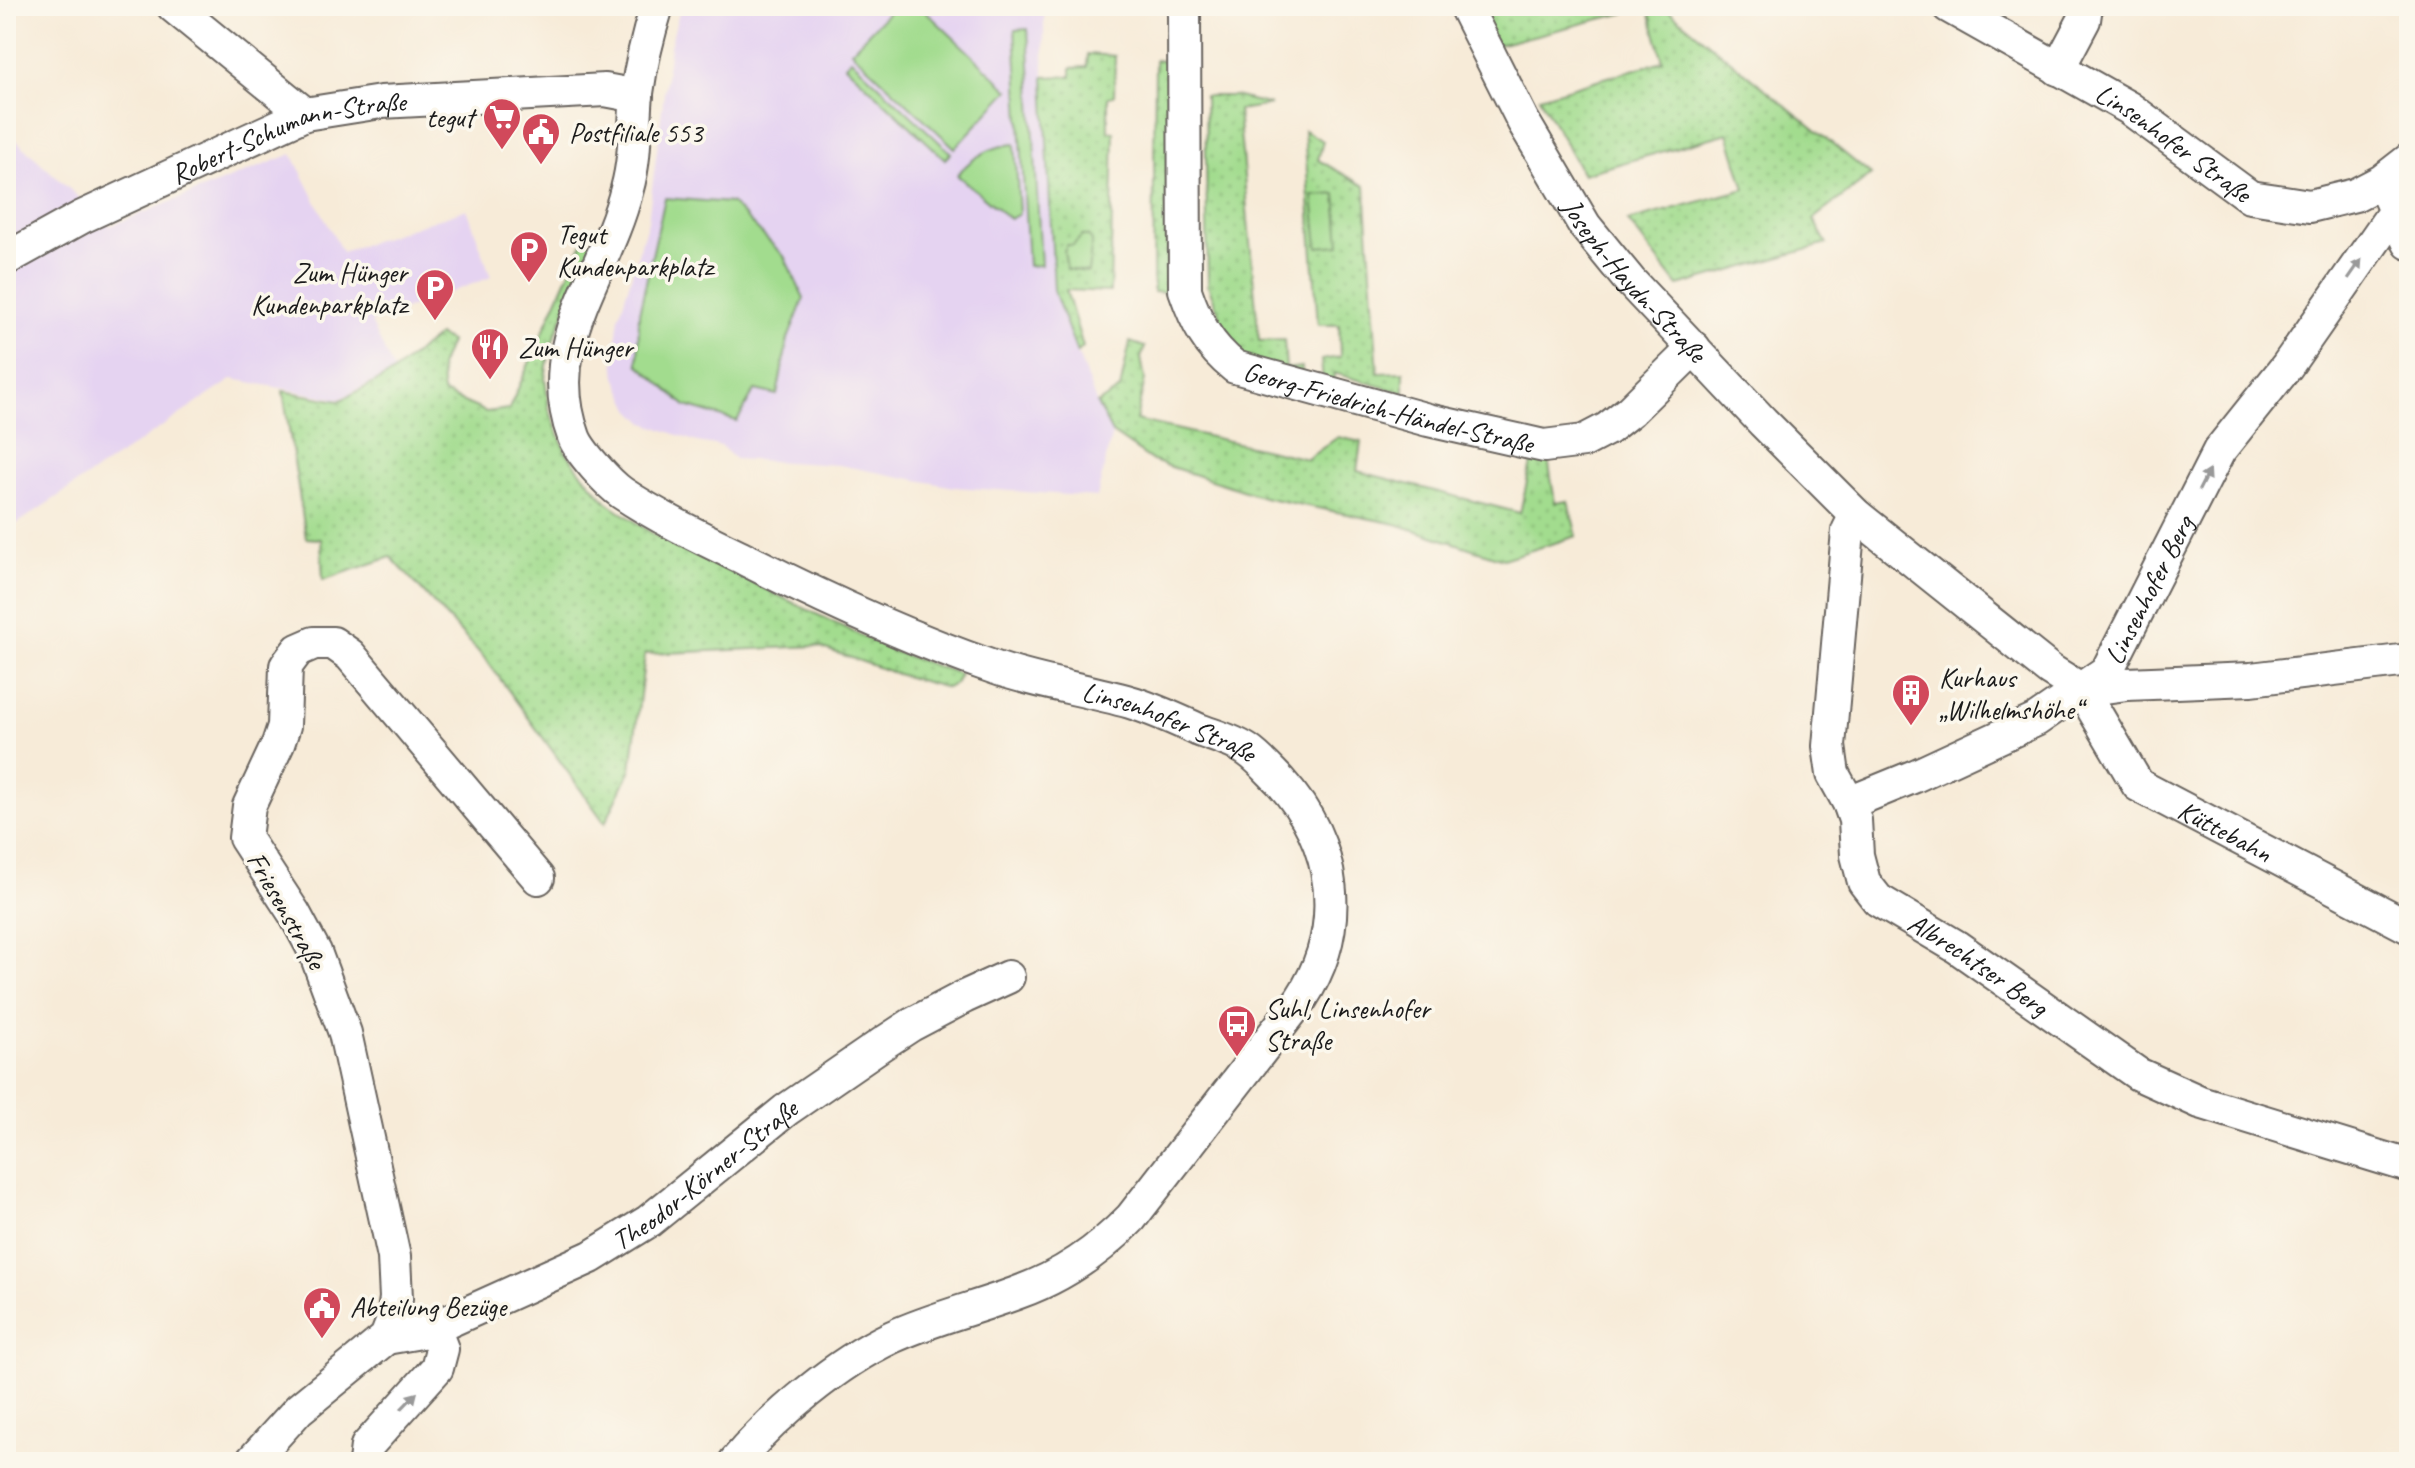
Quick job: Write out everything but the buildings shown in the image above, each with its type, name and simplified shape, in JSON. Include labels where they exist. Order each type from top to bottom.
[{"type":"street","points":[[173,6],[305,114]]},
{"type":"street","name":"Linsenhofer Straße","points":[[657,6],[644,45],[637,96],[635,153],[627,189],[618,221],[566,344],[563,379],[565,408],[575,443],[618,490],[673,523],[794,584],[911,636],[993,667],[1130,702],[1247,750],[1298,801],[1317,837],[1329,874],[1332,914],[1325,948],[1313,981],[1131,1218],[1112,1238],[1042,1282],[938,1319],[854,1357],[812,1388],[735,1462]]},
{"type":"street","name":"Georg-Friedrich-Händel-Straße","points":[[1184,6],[1185,290],[1194,317],[1205,336],[1216,352],[1235,367],[1428,420],[1544,446],[1584,441],[1607,429],[1630,411],[1694,348]]},
{"type":"street","name":"Joseph-Haydn-Straße","points":[[1465,6],[1523,121],[1585,226],[1630,281],[1856,515],[2050,670],[2082,690]]},
{"type":"street","name":"Linsenhofer Straße","points":[[1948,6],[2129,108],[2250,197],[2310,206],[2355,195],[2382,181],[2409,160]]},
{"type":"street","points":[[2058,69],[2084,20],[2086,6]]},
{"type":"street","name":"Robert-Schumann-Straße","points":[[6,259],[82,217],[305,114],[394,101],[605,90],[637,96]]},
{"type":"street","points":[[2382,181],[2409,243]]},
{"type":"street","name":"Linsenhofer Berg","points":[[2082,690],[2107,671],[2219,451],[2287,366],[2395,211]]},
{"type":"street","points":[[1856,515],[1848,531],[1829,746],[1833,774],[1849,803],[2036,720],[2082,690]]},
{"type":"street","name":"Friesenstraße","points":[[386,1338],[393,1320],[396,1298],[394,1257],[345,1033],[315,952],[294,913],[245,838],[249,806],[284,726],[286,666],[298,650],[314,643],[333,643],[350,655],[538,878]]},
{"type":"street","name":"Linsenhofer Berg","points":[[2082,690],[2127,684],[2251,679],[2409,660]]},
{"type":"street","name":"Küttebahn","points":[[2082,690],[2138,785],[2409,927]]},
{"type":"street","name":"Albrechtser Berg","points":[[1849,803],[1855,820],[1857,855],[1864,882],[1878,900],[1957,947],[2138,1074],[2200,1102],[2409,1166]]},
{"type":"street","name":"Theodor-Körner-Straße","points":[[386,1338],[434,1328],[591,1257],[649,1221],[786,1110],[911,1025],[1008,977]]},
{"type":"street","points":[[365,1462],[367,1446],[437,1368],[442,1349],[434,1328]]},
{"type":"street","points":[[251,1462],[299,1409],[386,1338]]},
{"type":"shaded area","points":[[683,6],[1078,6],[1077,13],[1044,13],[1044,77],[1054,291],[1096,402],[1112,433],[1097,497],[954,487],[839,465],[735,459],[721,446],[697,442],[645,423],[631,409],[616,377],[614,358],[619,317],[648,221],[670,46]]},
{"type":"shaded area","points":[[6,131],[110,226],[292,154],[342,252],[467,209],[491,277],[371,322],[394,371],[339,399],[233,379],[6,531]]},
{"type":"green space","points":[[894,6],[920,6],[1009,90],[955,148],[851,51]]},
{"type":"green space","points":[[1476,6],[1663,6],[1871,175],[1813,219],[1827,244],[1678,286],[1628,221],[1745,189],[1728,133],[1583,174],[1539,97],[1663,61],[1648,7],[1493,46]]},
{"type":"green space","points":[[1028,29],[1041,265],[1028,266],[1015,30]]},
{"type":"green space","points":[[1088,54],[1115,56],[1114,96],[1108,97],[1108,131],[1114,132],[1110,292],[1066,290],[1083,347],[1077,353],[1054,291],[1044,77],[1071,76],[1071,68],[1087,67]]},
{"type":"green space","points":[[851,59],[951,153],[945,159],[845,65]]},
{"type":"green space","points":[[1155,60],[1176,63],[1178,293],[1153,292]]},
{"type":"green space","points":[[1205,96],[1234,96],[1271,105],[1238,110],[1259,341],[1284,340],[1286,369],[1302,367],[1302,373],[1247,367],[1206,325],[1220,316],[1208,285]]},
{"type":"green space","points":[[1304,130],[1323,141],[1318,160],[1365,186],[1378,373],[1404,372],[1404,393],[1334,373],[1332,388],[1323,382],[1321,360],[1340,357],[1339,325],[1318,325]]},
{"type":"green space","points":[[1015,144],[1019,214],[1010,219],[957,175],[983,153]]},
{"type":"green space","points":[[1336,194],[1340,245],[1318,247],[1313,196]]},
{"type":"green space","points":[[665,198],[731,203],[784,256],[804,298],[788,339],[777,395],[755,390],[737,421],[686,406],[638,364],[639,313]]},
{"type":"green space","points":[[1082,236],[1088,236],[1092,241],[1088,272],[1067,269],[1064,251],[1067,245],[1073,245]]},
{"type":"green space","points":[[584,239],[593,244],[550,348],[545,378],[549,409],[565,450],[580,471],[607,502],[653,534],[892,651],[960,674],[955,684],[947,688],[817,646],[645,654],[631,769],[605,823],[487,661],[391,557],[323,580],[321,539],[306,538],[283,391],[339,401],[391,374],[438,335],[450,342],[440,367],[443,393],[486,412],[509,409]]},
{"type":"green space","points":[[1130,342],[1145,347],[1141,358],[1145,379],[1136,420],[1307,459],[1338,437],[1361,442],[1357,471],[1520,513],[1532,459],[1548,458],[1555,503],[1568,501],[1577,536],[1503,559],[1396,524],[1263,497],[1153,461],[1112,433],[1097,404],[1120,389]]},
{"type":"place","name":"tegut","points":[[502,151]]},
{"type":"place","name":"Postfiliale 553","points":[[541,166]]},
{"type":"place","name":"Tegut Kundenparkplatz","points":[[529,284]]},
{"type":"place","name":"Zum Hünger Kundenparkplatz","points":[[435,322]]},
{"type":"place","name":"Zum Hünger","points":[[490,381]]},
{"type":"place","name":"Kurhaus „Wilhelmshöhe“","points":[[1911,727]]},
{"type":"place","name":"Suhl, Linsenhofer Straße","points":[[1237,1058]]},
{"type":"place","name":"Abteilung Bezüge","points":[[322,1340]]}]
